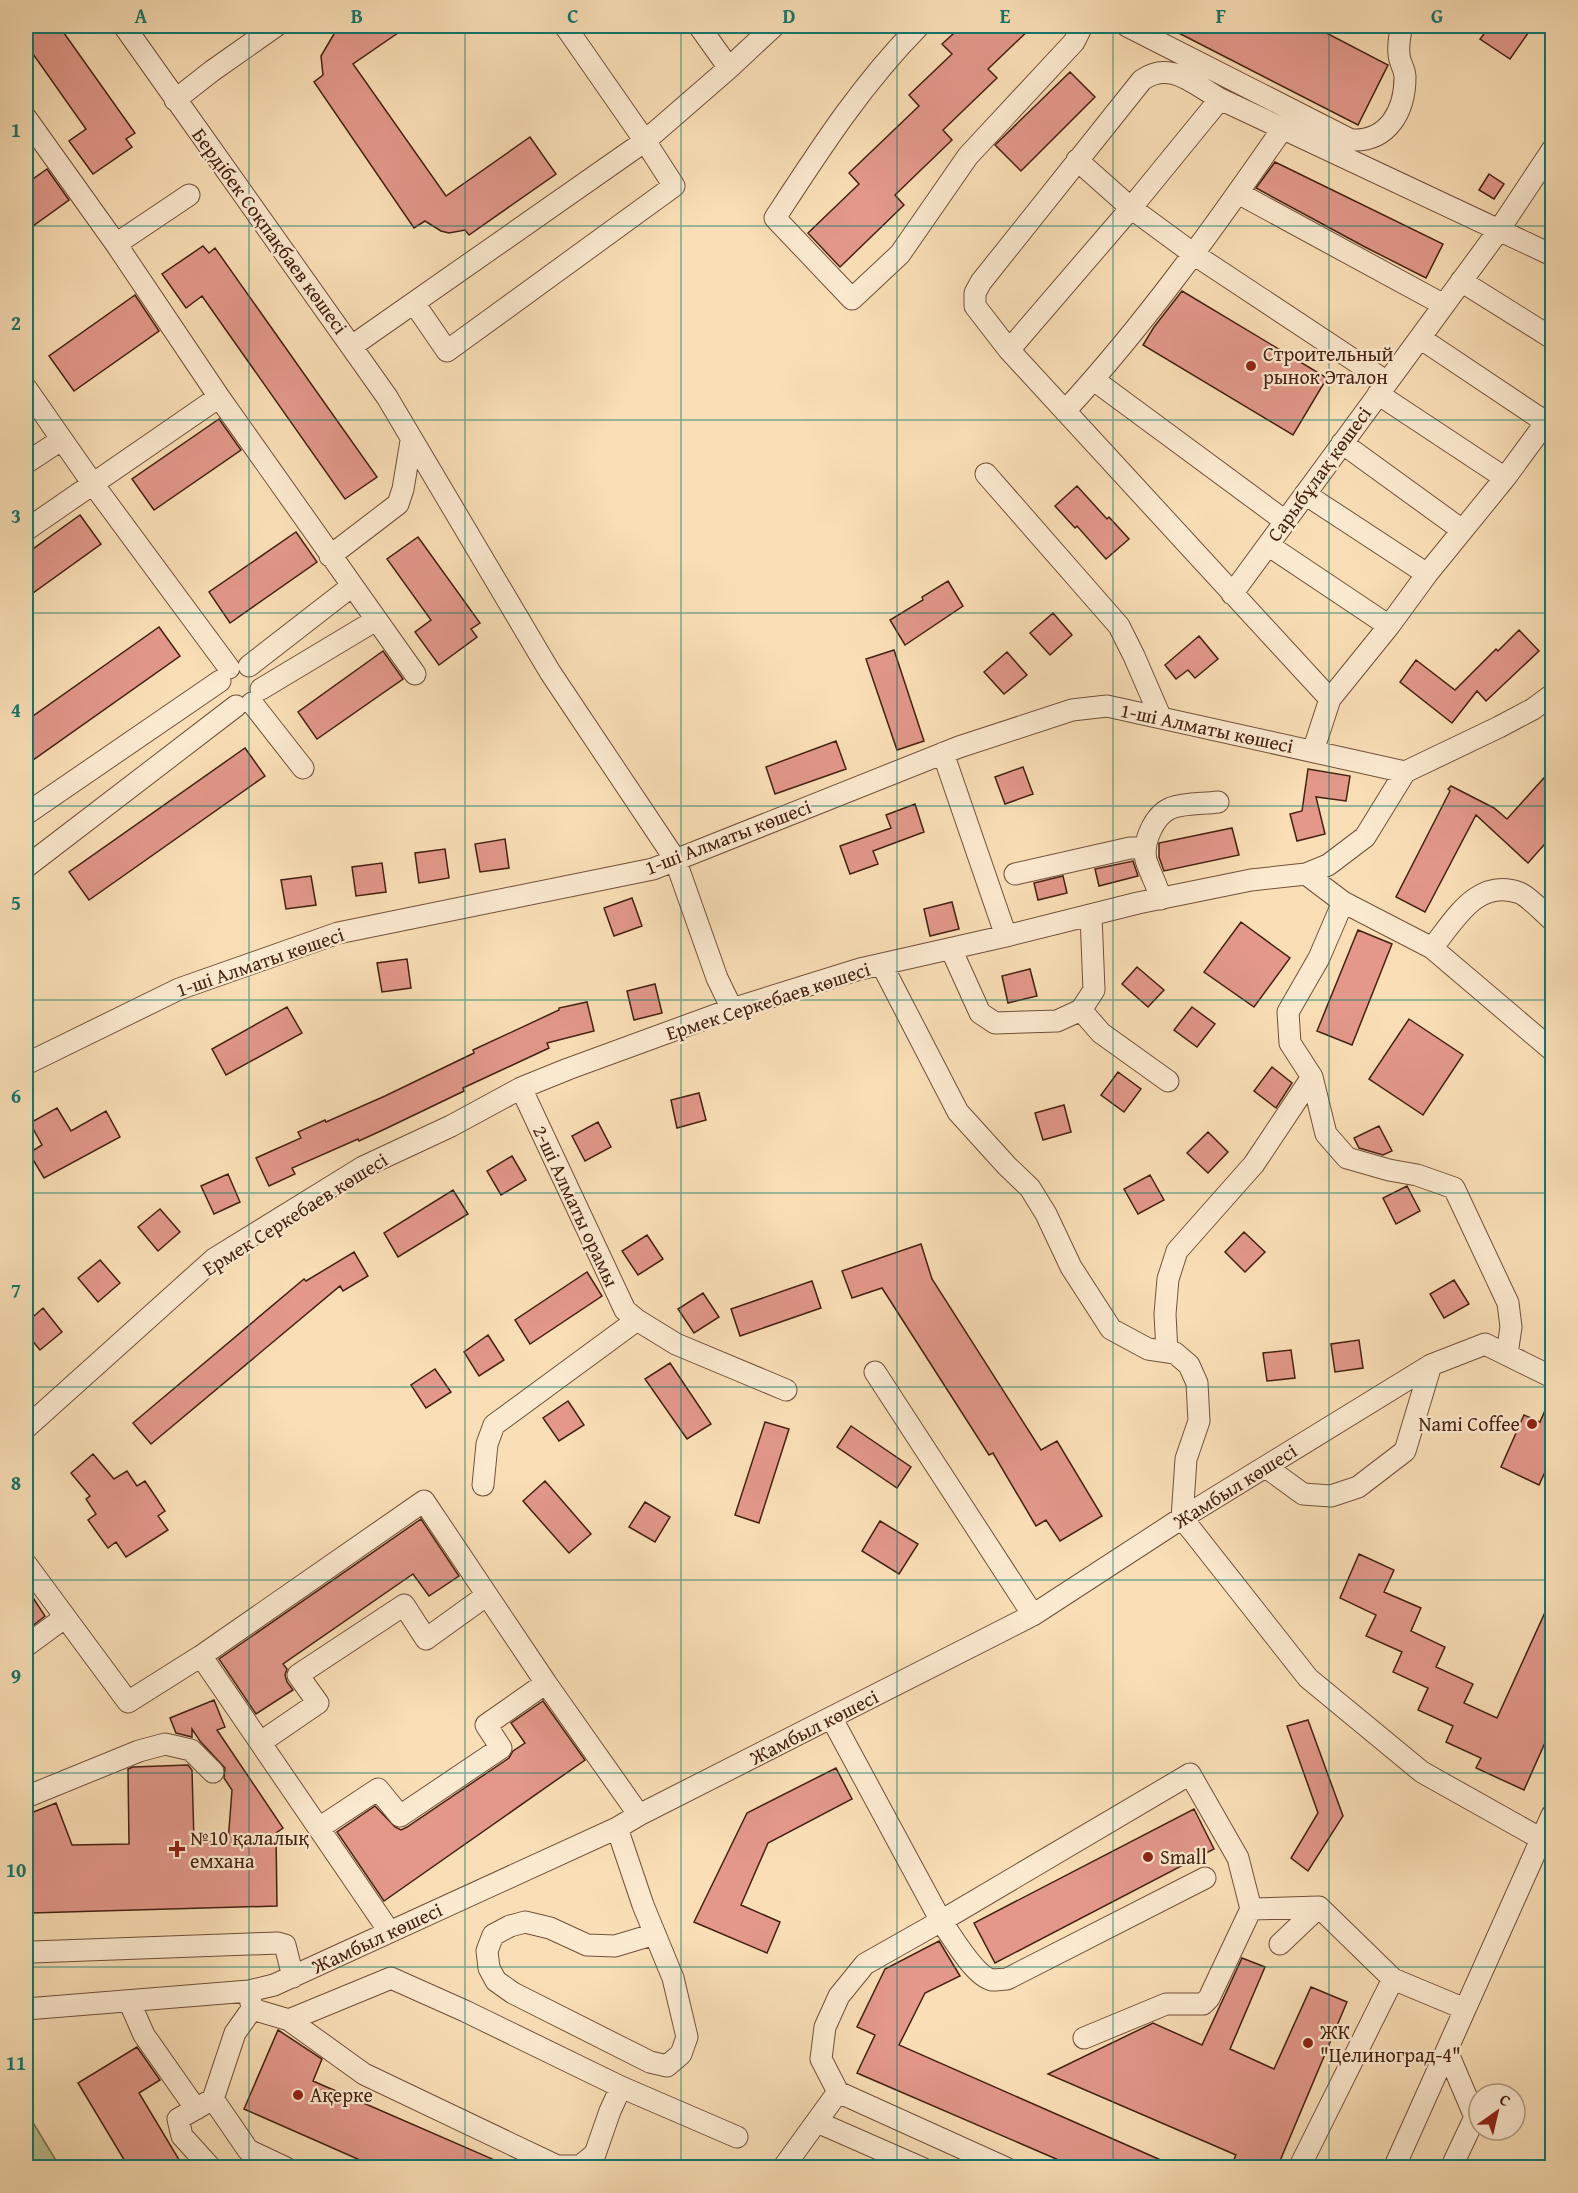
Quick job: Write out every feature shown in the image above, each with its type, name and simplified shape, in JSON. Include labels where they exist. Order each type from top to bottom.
[{"type":"street","name":"Бердібек Соқпақбаев көшесі","points":[[124,26],[387,397],[550,672],[675,859],[717,978],[732,1009]]},
{"type":"street","points":[[176,100],[212,71],[276,26]]},
{"type":"street","points":[[414,303],[447,351],[674,186],[566,26]]},
{"type":"street","points":[[699,26],[729,68]]},
{"type":"street","points":[[352,346],[645,141],[774,26]]},
{"type":"street","points":[[919,26],[870,78],[775,218],[852,299],[900,254],[968,156],[1074,42],[1082,26]]},
{"type":"street","points":[[1127,26],[1351,140],[1365,141],[1380,134],[1396,118],[1402,99],[1405,75],[1399,55],[1402,26]]},
{"type":"street","points":[[1330,699],[1009,350],[975,306],[975,293],[981,282],[1142,80],[1152,73],[1163,70],[1175,73],[1220,99],[1552,255]]},
{"type":"street","points":[[1009,350],[1131,208],[1220,99]]},
{"type":"street","points":[[26,118],[34,146],[116,244],[219,397],[415,674]]},
{"type":"street","points":[[1065,411],[1094,380],[1195,255],[1283,128]]},
{"type":"street","name":"Сарыбұлақ көшесі","points":[[1232,594],[1499,230],[1552,150]]},
{"type":"street","points":[[1077,160],[1131,208],[1505,478]]},
{"type":"street","points":[[1238,194],[1444,305]]},
{"type":"street","points":[[116,244],[189,195]]},
{"type":"street","points":[[1461,281],[1552,338]]},
{"type":"street","points":[[1313,751],[1330,699],[1550,418],[1420,338]]},
{"type":"street","points":[[1094,380],[1285,521]]},
{"type":"street","points":[[26,388],[61,440],[232,672],[258,674],[249,699]]},
{"type":"street","points":[[26,530],[219,397]]},
{"type":"street","points":[[26,463],[61,440]]},
{"type":"street","points":[[330,556],[398,504],[403,489],[411,441]]},
{"type":"street","points":[[1342,443],[1462,530]]},
{"type":"street","points":[[986,474],[1119,626],[1160,717]]},
{"type":"street","points":[[1305,494],[1427,574]]},
{"type":"street","points":[[1268,545],[1389,626]]},
{"type":"street","points":[[26,814],[352,586]]},
{"type":"street","points":[[26,867],[249,699],[376,620]]},
{"type":"street","points":[[232,672],[220,689],[223,697],[228,703],[249,699]]},
{"type":"street","points":[[1405,772],[1499,727],[1533,709],[1552,695]]},
{"type":"street","points":[[249,699],[303,768]]},
{"type":"street","name":"1-ші Алматы көшесі","points":[[26,1065],[178,989],[338,933],[653,869],[943,753],[1072,710],[1107,706],[1405,772]]},
{"type":"street","points":[[943,753],[1006,936]]},
{"type":"street","name":"Ермек Серкебаев көшесі","points":[[26,1428],[214,1259],[363,1167],[451,1126],[521,1088],[732,1009],[882,965],[1161,899],[1251,880],[1306,874],[1328,865],[1365,837],[1405,772]]},
{"type":"street","points":[[1161,899],[1144,848],[1153,825],[1170,809],[1218,802]]},
{"type":"street","points":[[1015,874],[1130,848],[1144,848]]},
{"type":"street","points":[[1306,874],[1343,902],[1432,948],[1552,1050]]},
{"type":"street","points":[[1432,948],[1472,899],[1494,890],[1520,893],[1552,920]]},
{"type":"street","points":[[1343,902],[1319,958],[1288,1012],[1290,1043],[1311,1077],[1326,1134],[1347,1158],[1417,1175],[1454,1188],[1508,1304],[1511,1327],[1507,1354]]},
{"type":"street","points":[[951,949],[980,1013],[995,1023],[1058,1022],[1081,1010],[1094,990],[1091,915]]},
{"type":"street","points":[[882,965],[958,1112],[1030,1188],[1046,1214],[1071,1267],[1111,1329],[1148,1348],[1175,1353],[1189,1365],[1197,1383],[1199,1421],[1186,1459],[1182,1518],[1308,1678],[1422,1772],[1547,1842]]},
{"type":"street","points":[[1081,1010],[1101,1033],[1168,1081]]},
{"type":"street","points":[[1167,1352],[1165,1314],[1168,1279],[1177,1251],[1254,1164],[1311,1077]]},
{"type":"street","name":"2-ші Алматы орамы","points":[[521,1088],[625,1310],[676,1344],[786,1390]]},
{"type":"street","points":[[483,1485],[487,1444],[494,1425],[637,1320]]},
{"type":"street","name":"Жамбыл көшесі","points":[[26,2009],[129,2001],[251,2000],[389,1931],[618,1828],[639,1815],[1033,1615],[1182,1518],[1431,1365],[1485,1344],[1552,1377]]},
{"type":"street","points":[[1266,1467],[1303,1494],[1331,1496],[1358,1487],[1405,1451],[1431,1365]]},
{"type":"street","points":[[875,1372],[1033,1615]]},
{"type":"street","points":[[26,1564],[128,1702],[201,1656],[424,1501],[546,1683],[639,1815]]},
{"type":"street","points":[[261,1742],[318,1703],[298,1676],[404,1605],[426,1639],[487,1595]]},
{"type":"street","points":[[26,1646],[64,1618]]},
{"type":"street","points":[[201,1656],[389,1931]]},
{"type":"street","points":[[319,1828],[378,1789],[400,1816],[501,1748],[486,1725],[546,1683]]},
{"type":"street","points":[[832,1719],[941,1921],[966,1957],[983,1975],[992,1980],[1007,1979],[1205,1878]]},
{"type":"street","points":[[26,1797],[140,1750],[165,1744],[191,1750],[213,1772]]},
{"type":"street","points":[[1006,2168],[837,2092],[821,2059],[825,2027],[839,1996],[865,1964],[1190,1774],[1238,1858],[1251,1909],[1209,1998],[1203,2004],[1166,2004],[1084,2038]]},
{"type":"street","points":[[1394,2168],[1465,2009],[1547,1842],[1552,1815]]},
{"type":"street","points":[[618,1828],[643,1905],[655,1934],[673,1978],[687,2037],[681,2054],[667,2066],[650,2062],[513,1993],[496,1981],[489,1968],[487,1951],[493,1935],[510,1926],[525,1922],[550,1928],[587,1945],[615,1946],[655,1934]]},
{"type":"street","points":[[1251,1909],[1319,1907],[1394,1979],[1465,2009]]},
{"type":"street","points":[[1280,1944],[1319,1907]]},
{"type":"street","points":[[26,1951],[278,1943],[285,1945],[293,1977]]},
{"type":"street","points":[[289,2020],[391,1978],[465,2011],[621,2087],[738,2137]]},
{"type":"street","points":[[1299,2168],[1394,1979]]},
{"type":"street","points":[[211,2168],[182,2136],[178,2119],[205,2104],[251,2000],[289,2020],[364,2074],[557,2166],[580,2166],[595,2154],[610,2110],[621,2087]]},
{"type":"street","points":[[129,2001],[144,2036],[248,2150],[286,2168]]},
{"type":"street","points":[[1447,2051],[1475,2117],[1451,2168]]},
{"type":"street","points":[[783,2168],[837,2092]]},
{"type":"street","points":[[817,2122],[922,2168]]},
{"type":"green space","points":[[26,2111],[60,2167],[26,2167]]},
{"type":"building","points":[[26,26],[59,26],[135,133],[126,139],[132,147],[93,174],[69,141],[86,129],[26,44]]},
{"type":"building","points":[[328,26],[408,26],[353,64],[446,196],[530,137],[556,174],[469,235],[465,230],[449,233],[441,231],[425,221],[414,228],[314,82],[323,75],[321,56],[334,34]]},
{"type":"building","points":[[962,26],[1033,26],[988,69],[997,78],[943,130],[952,140],[895,195],[904,205],[840,267],[808,233],[859,184],[849,173],[919,106],[909,95],[952,54],[942,44]]},
{"type":"building","points":[[1165,26],[1313,26],[1388,65],[1358,125]]},
{"type":"building","points":[[1490,26],[1533,26],[1510,59],[1480,39]]},
{"type":"building","points":[[1070,72],[1095,97],[1021,171],[995,145]]},
{"type":"building","points":[[1275,162],[1443,244],[1426,278],[1256,188]]},
{"type":"building","points":[[47,169],[69,200],[26,231],[26,184]]},
{"type":"building","points":[[1489,174],[1504,184],[1494,199],[1479,190]]},
{"type":"building","points":[[203,246],[209,253],[215,248],[377,477],[345,499],[202,296],[186,308],[162,274]]},
{"type":"building","points":[[1182,291],[1327,378],[1293,435],[1143,345]]},
{"type":"building","points":[[135,295],[159,331],[74,391],[49,356]]},
{"type":"building","points":[[219,419],[241,450],[154,510],[132,479]]},
{"type":"building","points":[[1077,486],[1129,539],[1106,559],[1077,526],[1075,528],[1055,506]]},
{"type":"building","points":[[80,515],[101,544],[26,598],[26,554]]},
{"type":"building","points":[[296,532],[317,562],[230,623],[209,592]]},
{"type":"building","points":[[418,537],[480,623],[471,629],[477,637],[439,665],[415,632],[431,620],[387,559]]},
{"type":"building","points":[[948,581],[963,606],[905,645],[890,620],[923,600],[922,597]]},
{"type":"building","points":[[1053,613],[1072,635],[1050,655],[1030,633]]},
{"type":"building","points":[[159,627],[180,656],[26,765],[26,721]]},
{"type":"building","points":[[1519,630],[1539,651],[1486,701],[1477,691],[1452,723],[1400,682],[1416,660],[1455,690],[1496,649],[1498,651]]},
{"type":"building","points":[[1199,636],[1218,659],[1195,678],[1188,670],[1176,679],[1165,665]]},
{"type":"building","points":[[894,650],[924,741],[897,750],[866,659]]},
{"type":"building","points":[[383,651],[403,679],[317,739],[298,712]]},
{"type":"building","points":[[1007,652],[1027,675],[1004,694],[984,672]]},
{"type":"building","points":[[836,741],[846,769],[775,794],[766,767]]},
{"type":"building","points":[[245,748],[265,776],[89,900],[69,872]]},
{"type":"building","points":[[1023,767],[1033,794],[1005,804],[995,777]]},
{"type":"building","points":[[1308,769],[1350,776],[1346,801],[1316,797],[1325,834],[1297,841],[1290,814],[1302,811]]},
{"type":"building","points":[[1552,769],[1552,836],[1528,863],[1476,815],[1425,912],[1396,897],[1451,786],[1494,808],[1507,819]]},
{"type":"building","points":[[915,804],[924,832],[873,851],[878,864],[850,874],[840,846],[891,828],[886,815]]},
{"type":"building","points":[[1232,828],[1239,855],[1164,871],[1159,857],[1159,843]]},
{"type":"building","points":[[505,839],[509,868],[480,872],[475,844]]},
{"type":"building","points":[[445,849],[449,878],[419,883],[415,853]]},
{"type":"building","points":[[1133,861],[1138,876],[1099,886],[1095,869]]},
{"type":"building","points":[[382,863],[386,892],[356,896],[352,867]]},
{"type":"building","points":[[311,876],[316,905],[286,909],[281,880]]},
{"type":"building","points":[[1063,876],[1067,893],[1038,900],[1034,883]]},
{"type":"building","points":[[632,898],[642,926],[614,936],[604,908]]},
{"type":"building","points":[[952,902],[959,929],[930,936],[924,909]]},
{"type":"building","points":[[1241,922],[1290,958],[1254,1007],[1204,972]]},
{"type":"building","points":[[1358,930],[1392,944],[1352,1045],[1317,1031]]},
{"type":"building","points":[[407,959],[411,988],[382,992],[377,963]]},
{"type":"building","points":[[1137,967],[1164,990],[1148,1007],[1122,984]]},
{"type":"building","points":[[1030,969],[1037,996],[1008,1003],[1002,976]]},
{"type":"building","points":[[655,984],[662,1013],[634,1020],[627,991]]},
{"type":"building","points":[[587,1002],[594,1031],[547,1043],[549,1048],[463,1088],[464,1091],[359,1141],[358,1139],[292,1168],[295,1174],[269,1186],[256,1158],[301,1138],[298,1132],[385,1096],[559,1008]]},
{"type":"building","points":[[287,1007],[302,1033],[226,1075],[212,1049]]},
{"type":"building","points":[[1192,1007],[1215,1024],[1197,1047],[1174,1030]]},
{"type":"building","points":[[1409,1019],[1463,1055],[1423,1115],[1369,1079]]},
{"type":"building","points":[[1272,1067],[1292,1083],[1276,1108],[1254,1091]]},
{"type":"building","points":[[1118,1072],[1141,1089],[1124,1112],[1101,1095]]},
{"type":"building","points":[[699,1093],[706,1120],[677,1128],[671,1100]]},
{"type":"building","points":[[1064,1105],[1071,1132],[1043,1140],[1035,1113]]},
{"type":"building","points":[[57,1108],[71,1131],[106,1111],[120,1137],[44,1178],[29,1153],[42,1145],[30,1123]]},
{"type":"building","points":[[598,1122],[611,1147],[585,1161],[572,1136]]},
{"type":"building","points":[[1379,1126],[1392,1151],[1383,1155],[1359,1148],[1354,1138]]},
{"type":"building","points":[[1208,1132],[1228,1152],[1208,1173],[1187,1153]]},
{"type":"building","points":[[512,1156],[526,1180],[501,1195],[487,1171]]},
{"type":"building","points":[[228,1174],[240,1202],[214,1214],[201,1186]]},
{"type":"building","points":[[1150,1175],[1164,1200],[1138,1214],[1124,1189]]},
{"type":"building","points":[[1407,1186],[1420,1211],[1396,1224],[1383,1198]]},
{"type":"building","points":[[453,1190],[468,1214],[398,1257],[384,1233]]},
{"type":"building","points":[[160,1209],[180,1232],[158,1251],[138,1227]]},
{"type":"building","points":[[1244,1232],[1265,1252],[1245,1272],[1225,1252]]},
{"type":"building","points":[[647,1235],[663,1259],[638,1275],[622,1251]]},
{"type":"building","points":[[921,1244],[932,1279],[1041,1450],[1057,1441],[1102,1516],[1060,1541],[1046,1520],[1036,1526],[993,1453],[989,1455],[882,1288],[852,1298],[842,1271]]},
{"type":"building","points":[[354,1252],[368,1276],[343,1291],[340,1286],[151,1444],[133,1423],[304,1279],[306,1281]]},
{"type":"building","points":[[100,1260],[120,1283],[98,1302],[78,1278]]},
{"type":"building","points":[[587,1272],[602,1296],[530,1344],[515,1320]]},
{"type":"building","points":[[1454,1280],[1469,1304],[1444,1318],[1430,1294]]},
{"type":"building","points":[[812,1281],[821,1308],[740,1336],[731,1309]]},
{"type":"building","points":[[703,1293],[719,1317],[694,1333],[678,1309]]},
{"type":"building","points":[[43,1308],[62,1332],[40,1350],[26,1333],[26,1323]]},
{"type":"building","points":[[488,1335],[504,1360],[479,1376],[464,1352]]},
{"type":"building","points":[[1359,1340],[1363,1368],[1335,1372],[1331,1344]]},
{"type":"building","points":[[1291,1350],[1295,1378],[1267,1381],[1263,1353]]},
{"type":"building","points":[[670,1363],[711,1424],[687,1439],[645,1379]]},
{"type":"building","points":[[435,1369],[451,1392],[426,1408],[411,1385]]},
{"type":"building","points":[[1552,1394],[1552,1473],[1546,1470],[1539,1485],[1501,1467],[1524,1415],[1540,1422]]},
{"type":"building","points":[[568,1401],[584,1425],[559,1441],[543,1418]]},
{"type":"building","points":[[765,1422],[789,1429],[759,1523],[735,1515]]},
{"type":"building","points":[[851,1426],[911,1467],[897,1488],[837,1447]]},
{"type":"building","points":[[93,1454],[114,1479],[127,1471],[137,1486],[145,1481],[165,1511],[158,1516],[168,1530],[126,1557],[116,1542],[108,1548],[88,1520],[96,1514],[86,1499],[90,1496],[71,1473]]},
{"type":"building","points":[[545,1481],[591,1534],[569,1553],[523,1501]]},
{"type":"building","points":[[645,1502],[670,1517],[655,1542],[629,1527]]},
{"type":"building","points":[[421,1519],[459,1576],[429,1596],[413,1574],[283,1664],[287,1669],[285,1675],[287,1682],[293,1690],[256,1714],[219,1659]]},
{"type":"building","points":[[880,1521],[918,1544],[899,1574],[862,1551]]},
{"type":"building","points":[[1359,1554],[1394,1570],[1384,1592],[1421,1608],[1411,1631],[1445,1647],[1436,1667],[1473,1684],[1464,1703],[1497,1718],[1552,1597],[1552,1727],[1524,1790],[1476,1768],[1481,1758],[1446,1742],[1453,1726],[1418,1710],[1428,1688],[1393,1672],[1402,1652],[1366,1636],[1376,1615],[1340,1598]]},
{"type":"building","points":[[26,1587],[45,1616],[26,1631]]},
{"type":"building","points":[[214,1700],[225,1727],[217,1730],[283,1828],[276,1833],[277,1906],[31,1913],[26,1900],[26,1815],[56,1803],[72,1845],[129,1844],[128,1769],[133,1767],[188,1765],[192,1770],[194,1842],[228,1842],[232,1790],[224,1778],[225,1768],[192,1729],[192,1737],[176,1733],[170,1718]]},
{"type":"building","points":[[543,1701],[585,1760],[384,1901],[337,1832],[375,1806],[395,1827],[401,1830],[407,1827],[509,1758],[513,1751],[525,1743],[511,1723]]},
{"type":"building","points":[[1308,1720],[1343,1816],[1308,1871],[1291,1858],[1318,1813],[1287,1726]]},
{"type":"building","points":[[836,1768],[852,1799],[768,1843],[741,1905],[780,1922],[767,1953],[694,1922],[747,1813]]},
{"type":"building","points":[[1194,1809],[1214,1849],[995,1963],[974,1923]]},
{"type":"building","points":[[939,1941],[960,1976],[925,1993],[899,2045],[1179,2168],[1077,2168],[857,2073],[875,2035],[857,2027],[885,1969]]},
{"type":"building","points":[[1242,1958],[1265,1967],[1230,2049],[1274,2069],[1311,1987],[1347,2002],[1277,2168],[1230,2168],[1236,2155],[1048,2074],[1153,2023],[1202,2045]]},
{"type":"building","name":"Ақерке","points":[[278,2030],[322,2059],[313,2081],[513,2168],[378,2168],[244,2109]]},
{"type":"building","points":[[137,2047],[160,2080],[139,2093],[184,2168],[129,2168],[78,2083]]},
{"type":"place","name":"Строительный рынок Эталон","points":[[1251,366]]},
{"type":"place","name":"Nami Coffee","points":[[1532,1424]]},
{"type":"place","name":"№10 қалалық емхана","points":[[177,1849]]},
{"type":"place","name":"Small","points":[[1148,1857]]},
{"type":"place","name":"ЖК \"Целиноград-4\"","points":[[1308,2043]]},
{"type":"place","name":"Ақерке","points":[[298,2095]]}]
